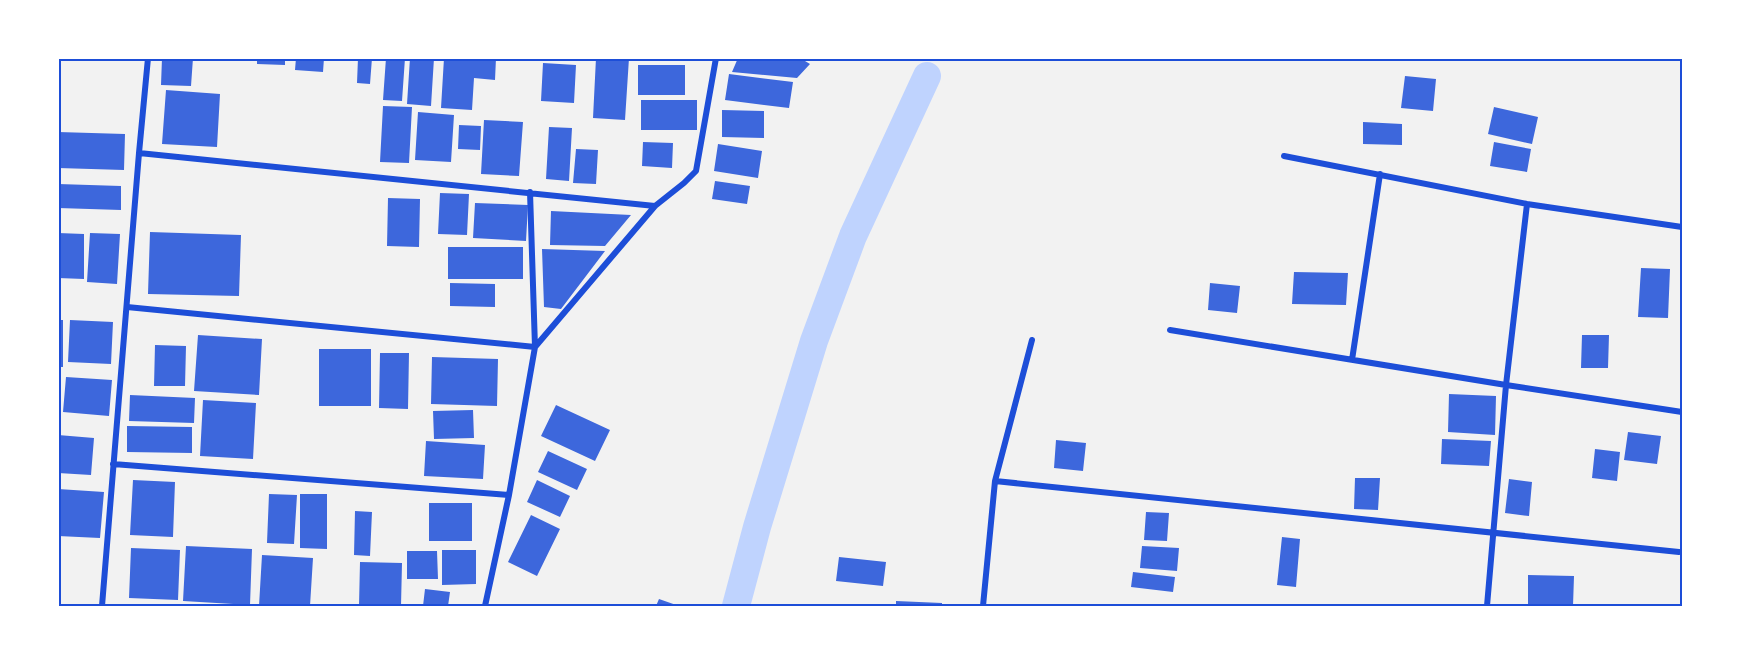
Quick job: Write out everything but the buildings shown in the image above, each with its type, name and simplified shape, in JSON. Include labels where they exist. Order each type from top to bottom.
[{"type":"street","points":[[102,606],[148,58]]},
{"type":"street","points":[[535,347],[655,206],[696,171],[716,59],[710,58]]},
{"type":"street","points":[[139,153],[655,206]]},
{"type":"street","points":[[1284,156],[1527,204],[1683,227]]},
{"type":"street","points":[[1352,360],[1380,174]]},
{"type":"street","points":[[485,606],[509,495],[535,347],[530,192]]},
{"type":"street","points":[[1487,606],[1506,385],[1527,204]]},
{"type":"street","points":[[127,307],[535,347]]},
{"type":"street","points":[[1170,330],[1683,412]]},
{"type":"street","points":[[983,606],[995,481],[1032,340]]},
{"type":"street","points":[[113,464],[509,495]]},
{"type":"street","points":[[995,481],[1679,552]]},
{"type":"waterway","points":[[736,606],[757,527],[814,341],[853,236],[927,76]]}]
